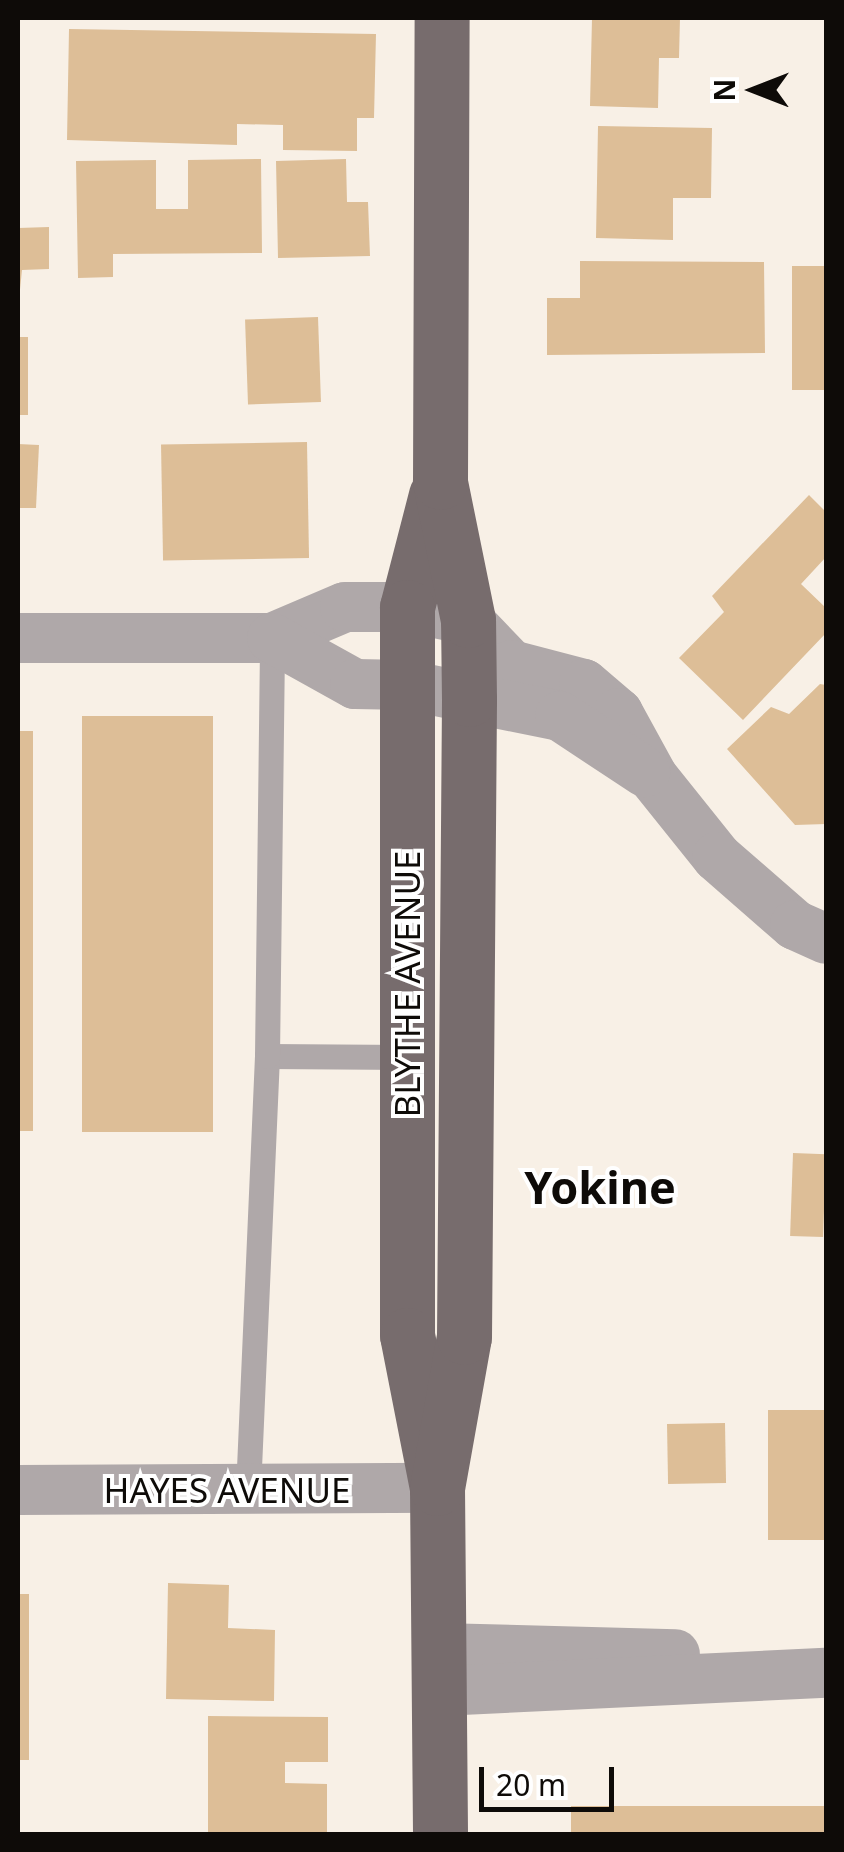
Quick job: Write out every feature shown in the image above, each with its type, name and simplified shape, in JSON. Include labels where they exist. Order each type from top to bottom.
[{"type":"main road","name":"BLYTHE AVENUE","points":[[437,1488],[464,1336],[469,699],[468,620],[440,482],[442,18]]},
{"type":"main road","name":"BLYTHE AVENUE","points":[[440,482],[407,608],[406,1058],[407,1334],[437,1488],[440,1834]]},
{"type":"street","points":[[18,638],[272,638],[345,608],[407,608],[468,620],[510,664],[584,684],[618,713],[653,777],[762,900],[826,939]]},
{"type":"street","points":[[272,638],[355,684],[407,684],[560,716],[653,777]]},
{"type":"street","name":"HAYES AVENUE","points":[[18,1490],[437,1488]]},
{"type":"street","points":[[439,1670],[681,1686],[732,1672],[826,1673]]},
{"type":"lane","points":[[248,1491],[267,1056],[272,638]]},
{"type":"lane","points":[[267,1056],[406,1058]]},
{"type":"building","points":[[592,18],[680,18],[679,58],[659,58],[658,108],[590,106]]},
{"type":"building","points":[[69,29],[376,34],[374,118],[357,118],[357,151],[283,150],[283,125],[237,124],[237,145],[67,140]]},
{"type":"building","points":[[598,126],[712,128],[711,198],[673,198],[673,240],[596,238]]},
{"type":"building","points":[[261,159],[262,253],[113,254],[113,277],[78,278],[76,161],[156,160],[156,209],[188,209],[188,160]]},
{"type":"building","points":[[346,159],[347,202],[368,202],[370,256],[278,258],[276,161]]},
{"type":"building","points":[[49,227],[49,269],[22,270],[18,309],[18,228]]},
{"type":"building","points":[[580,261],[764,262],[765,353],[547,355],[547,298],[580,298]]},
{"type":"building","points":[[792,266],[826,266],[826,390],[792,390]]},
{"type":"building","points":[[318,317],[321,402],[248,404],[245,320]]},
{"type":"building","points":[[18,337],[28,337],[28,415],[18,415]]},
{"type":"building","points":[[307,442],[309,558],[163,561],[161,445]]},
{"type":"building","points":[[18,444],[39,445],[36,508],[18,508]]},
{"type":"building","points":[[809,495],[826,512],[826,557],[801,584],[826,608],[826,633],[743,720],[679,658],[724,612],[712,596]]},
{"type":"building","points":[[820,684],[826,685],[826,824],[795,825],[727,749],[771,707],[789,714]]},
{"type":"building","points":[[82,716],[213,716],[213,1132],[82,1132]]},
{"type":"building","points":[[18,731],[33,731],[33,1131],[18,1131]]},
{"type":"building","points":[[793,1153],[826,1154],[823,1237],[790,1236]]},
{"type":"building","points":[[768,1410],[826,1410],[826,1540],[768,1540]]},
{"type":"building","points":[[725,1423],[726,1483],[668,1484],[667,1424]]},
{"type":"building","points":[[168,1583],[229,1585],[228,1628],[275,1630],[274,1701],[166,1699]]},
{"type":"building","points":[[18,1594],[29,1594],[29,1760],[18,1760]]},
{"type":"building","points":[[208,1716],[328,1717],[328,1762],[285,1762],[285,1783],[327,1784],[327,1834],[208,1834]]},
{"type":"building","points":[[571,1806],[826,1806],[826,1834],[571,1834]]},
{"type":"district","name":"Yokine","points":[[600,1187]]}]
